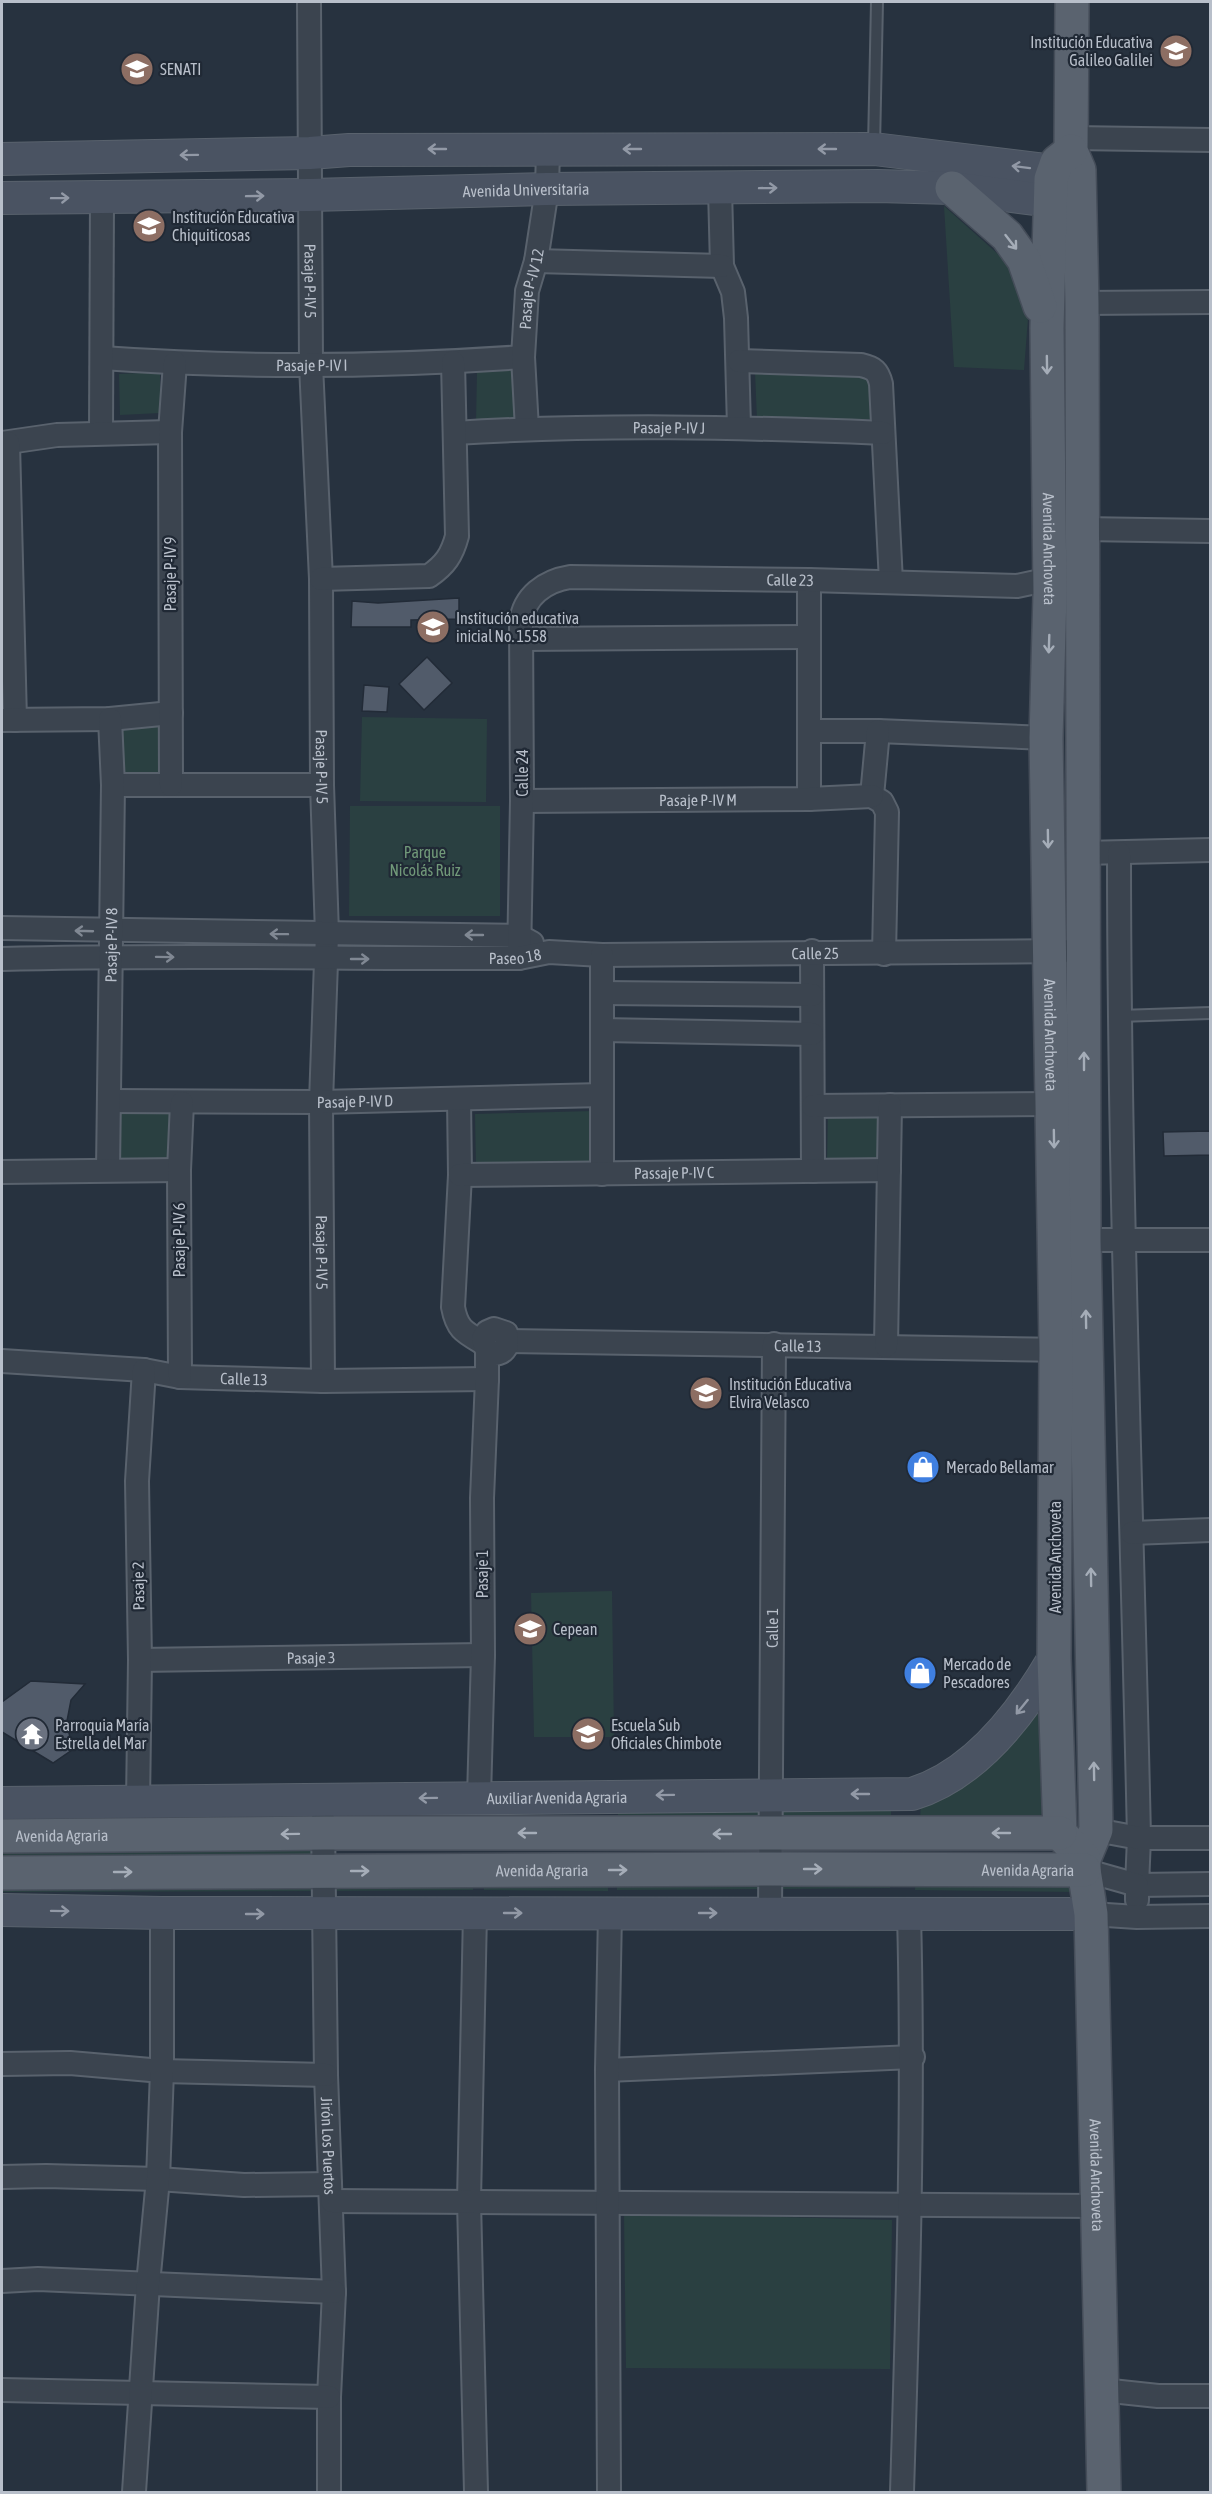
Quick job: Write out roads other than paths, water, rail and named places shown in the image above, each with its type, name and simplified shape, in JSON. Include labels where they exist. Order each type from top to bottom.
[{"type":"main road","name":"Avenida Anchoveta","points":[[1072,2],[1068,173],[1047,328],[1050,579],[1046,738],[1053,1104],[1071,1350],[1091,1914],[1104,2493]]},
{"type":"main road","name":"Avenida Anchoveta","points":[[1060,1833],[1054,1659],[1071,1350],[1084,1240],[1082,303],[1068,173]]},
{"type":"main road","points":[[952,188],[1007,236],[1024,260],[1047,328]]},
{"type":"main road","name":"Avenida Agraria","points":[[2,1836],[324,1833],[1060,1833]]},
{"type":"main road","points":[[1060,1833],[1088,1853]]},
{"type":"main road","name":"Avenida Agraria","points":[[2,1873],[770,1869],[1088,1853]]},
{"type":"street","name":"Pasaje P-IV 5","points":[[309,2],[311,365],[321,579],[322,785],[327,934],[321,1102],[323,1381]]},
{"type":"street","points":[[2,159],[310,153],[349,150],[874,149],[1068,173],[1210,140]]},
{"type":"street","name":"Pasaje P-IV 12","points":[[527,429],[523,357],[528,291],[536,261],[548,189],[548,149]]},
{"type":"street","name":"Avenida Universitaria","points":[[2,198],[310,195],[548,189],[878,186],[952,188],[1068,173]]},
{"type":"street","points":[[720,189],[722,266],[733,292],[739,361],[739,427]]},
{"type":"street","points":[[101,433],[102,197]]},
{"type":"street","points":[[536,261],[722,266]]},
{"type":"street","points":[[1082,303],[1210,302]]},
{"type":"street","name":"Pasaje P-IV I","points":[[102,358],[175,363],[311,365],[453,362],[523,357]]},
{"type":"street","points":[[739,361],[861,366],[873,368],[879,374],[882,384],[891,582]]},
{"type":"street","points":[[321,579],[429,576],[443,566],[453,553],[456,536],[453,362]]},
{"type":"street","name":"Pasaje P-IV 9","points":[[171,785],[170,432],[175,363]]},
{"type":"street","name":"Pasaje P-IV J","points":[[455,433],[527,429],[739,427],[883,433]]},
{"type":"street","points":[[170,432],[57,435],[5,443],[8,720],[110,719],[171,713]]},
{"type":"street","points":[[1082,529],[1210,531]]},
{"type":"street","name":"Calle 23","points":[[536,592],[549,583],[570,578],[1017,585],[1050,579]]},
{"type":"street","points":[[808,799],[809,580]]},
{"type":"street","name":"Calle 24","points":[[519,947],[522,610],[536,592]]},
{"type":"street","points":[[521,639],[808,637]]},
{"type":"street","name":"Pasaje P-IV 8","points":[[108,1170],[113,784],[110,719]]},
{"type":"street","points":[[809,731],[878,731],[1046,738]]},
{"type":"street","points":[[878,731],[872,795],[882,802],[887,812],[884,954]]},
{"type":"street","points":[[113,784],[322,785]]},
{"type":"street","name":"Pasaje P-IV M","points":[[522,801],[808,799],[872,795]]},
{"type":"street","points":[[1083,854],[1210,850]]},
{"type":"street","points":[[1119,853],[1119,1016],[1139,1839],[1137,1917]]},
{"type":"street","name":"Paseo 18","points":[[2,928],[111,932],[327,934],[519,947],[549,952]]},
{"type":"street","name":"Paseo 18","points":[[2,959],[111,956],[327,959],[519,947]]},
{"type":"street","name":"Calle 25","points":[[549,952],[602,955],[812,951],[884,954],[1050,950],[1083,953]]},
{"type":"street","points":[[812,951],[813,1171]]},
{"type":"street","points":[[602,955],[602,1174]]},
{"type":"street","points":[[602,993],[812,995]]},
{"type":"street","points":[[602,1030],[812,1034]]},
{"type":"street","name":"Pasaje P-IV D","points":[[109,1101],[321,1102],[602,1095]]},
{"type":"street","points":[[459,1099],[460,1175],[453,1307],[456,1321],[464,1332],[485,1347]]},
{"type":"street","name":"Pasaje P-IV 6","points":[[180,1377],[179,1170],[182,1103]]},
{"type":"street","points":[[813,1106],[1053,1104]]},
{"type":"street","points":[[886,1346],[890,1105]]},
{"type":"street","points":[[2,1172],[179,1170]]},
{"type":"street","name":"Passaje P-IV C","points":[[460,1175],[889,1170]]},
{"type":"street","points":[[1084,1240],[1210,1240]]},
{"type":"street","name":"Calle 13","points":[[485,1347],[494,1354],[502,1352],[508,1341],[1071,1350]]},
{"type":"street","name":"Calle 1","points":[[770,1913],[774,1344]]},
{"type":"street","name":"Pasaje 1","points":[[479,1797],[483,1655],[482,1498],[487,1380],[485,1347]]},
{"type":"street","name":"Calle 13","points":[[2,1361],[144,1370],[180,1377],[323,1381],[487,1380]]},
{"type":"street","name":"Pasaje 2","points":[[138,1802],[140,1660],[137,1481],[144,1370]]},
{"type":"street","points":[[1132,1533],[1210,1530]]},
{"type":"street","name":"Pasaje 3","points":[[140,1660],[483,1655]]},
{"type":"street","name":"Auxiliar Avenida Agraria","points":[[2,1803],[912,1794],[928,1789],[973,1761],[1010,1722],[1037,1688],[1054,1659]]},
{"type":"street","name":"Jirón Los Puertos","points":[[321,1800],[324,1833],[326,2075],[334,2292],[328,2397],[329,2493]]},
{"type":"street","points":[[1088,1853],[1139,1839],[1210,1838]]},
{"type":"street","points":[[1088,1853],[1137,1885],[1210,1884]]},
{"type":"street","points":[[2,1910],[325,1914],[610,1912],[1210,1916]]},
{"type":"street","points":[[610,1912],[607,2070],[609,2202],[607,2492],[616,2493]]},
{"type":"street","points":[[134,2493],[148,2284],[158,2179],[162,2071],[162,1913]]},
{"type":"street","points":[[475,1913],[469,2200],[476,2493]]},
{"type":"street","points":[[902,2493],[913,2057],[909,1914]]},
{"type":"street","points":[[607,2070],[913,2057]]},
{"type":"street","points":[[2,2064],[70,2063],[162,2071],[326,2075]]},
{"type":"street","points":[[2,2177],[158,2179],[469,2200],[1099,2206]]},
{"type":"street","points":[[2,2281],[38,2279],[334,2292]]},
{"type":"street","points":[[2,2390],[328,2397]]},
{"type":"street","points":[[1102,2390],[1158,2396],[1210,2396]]},
{"type":"lane","points":[[874,149],[877,2]]},
{"type":"lane","points":[[1119,1016],[1210,1013]]},
{"type":"place","name":"Institución Educativa Galileo Galilei","points":[[1176,51]]},
{"type":"place","name":"SENATI","points":[[137,69]]},
{"type":"place","name":"Institución Educativa Chiquiticosas","points":[[149,226]]},
{"type":"place","name":"Institución educativa inicial No. 1558","points":[[433,627]]},
{"type":"place","name":"Institución Educativa Elvira Velasco","points":[[706,1393]]},
{"type":"place","name":"Mercado Bellamar","points":[[923,1467]]},
{"type":"place","name":"Cepean","points":[[530,1629]]},
{"type":"place","name":"Mercado de Pescadores","points":[[920,1673]]},
{"type":"place","name":"Parroquia María Estrella del Mar","points":[[32,1734]]},
{"type":"place","name":"Escuela Sub Oficiales Chimbote","points":[[588,1734]]},
{"type":"park label","name":"Parque Nicolás Ruiz","points":[[425,861]]}]
